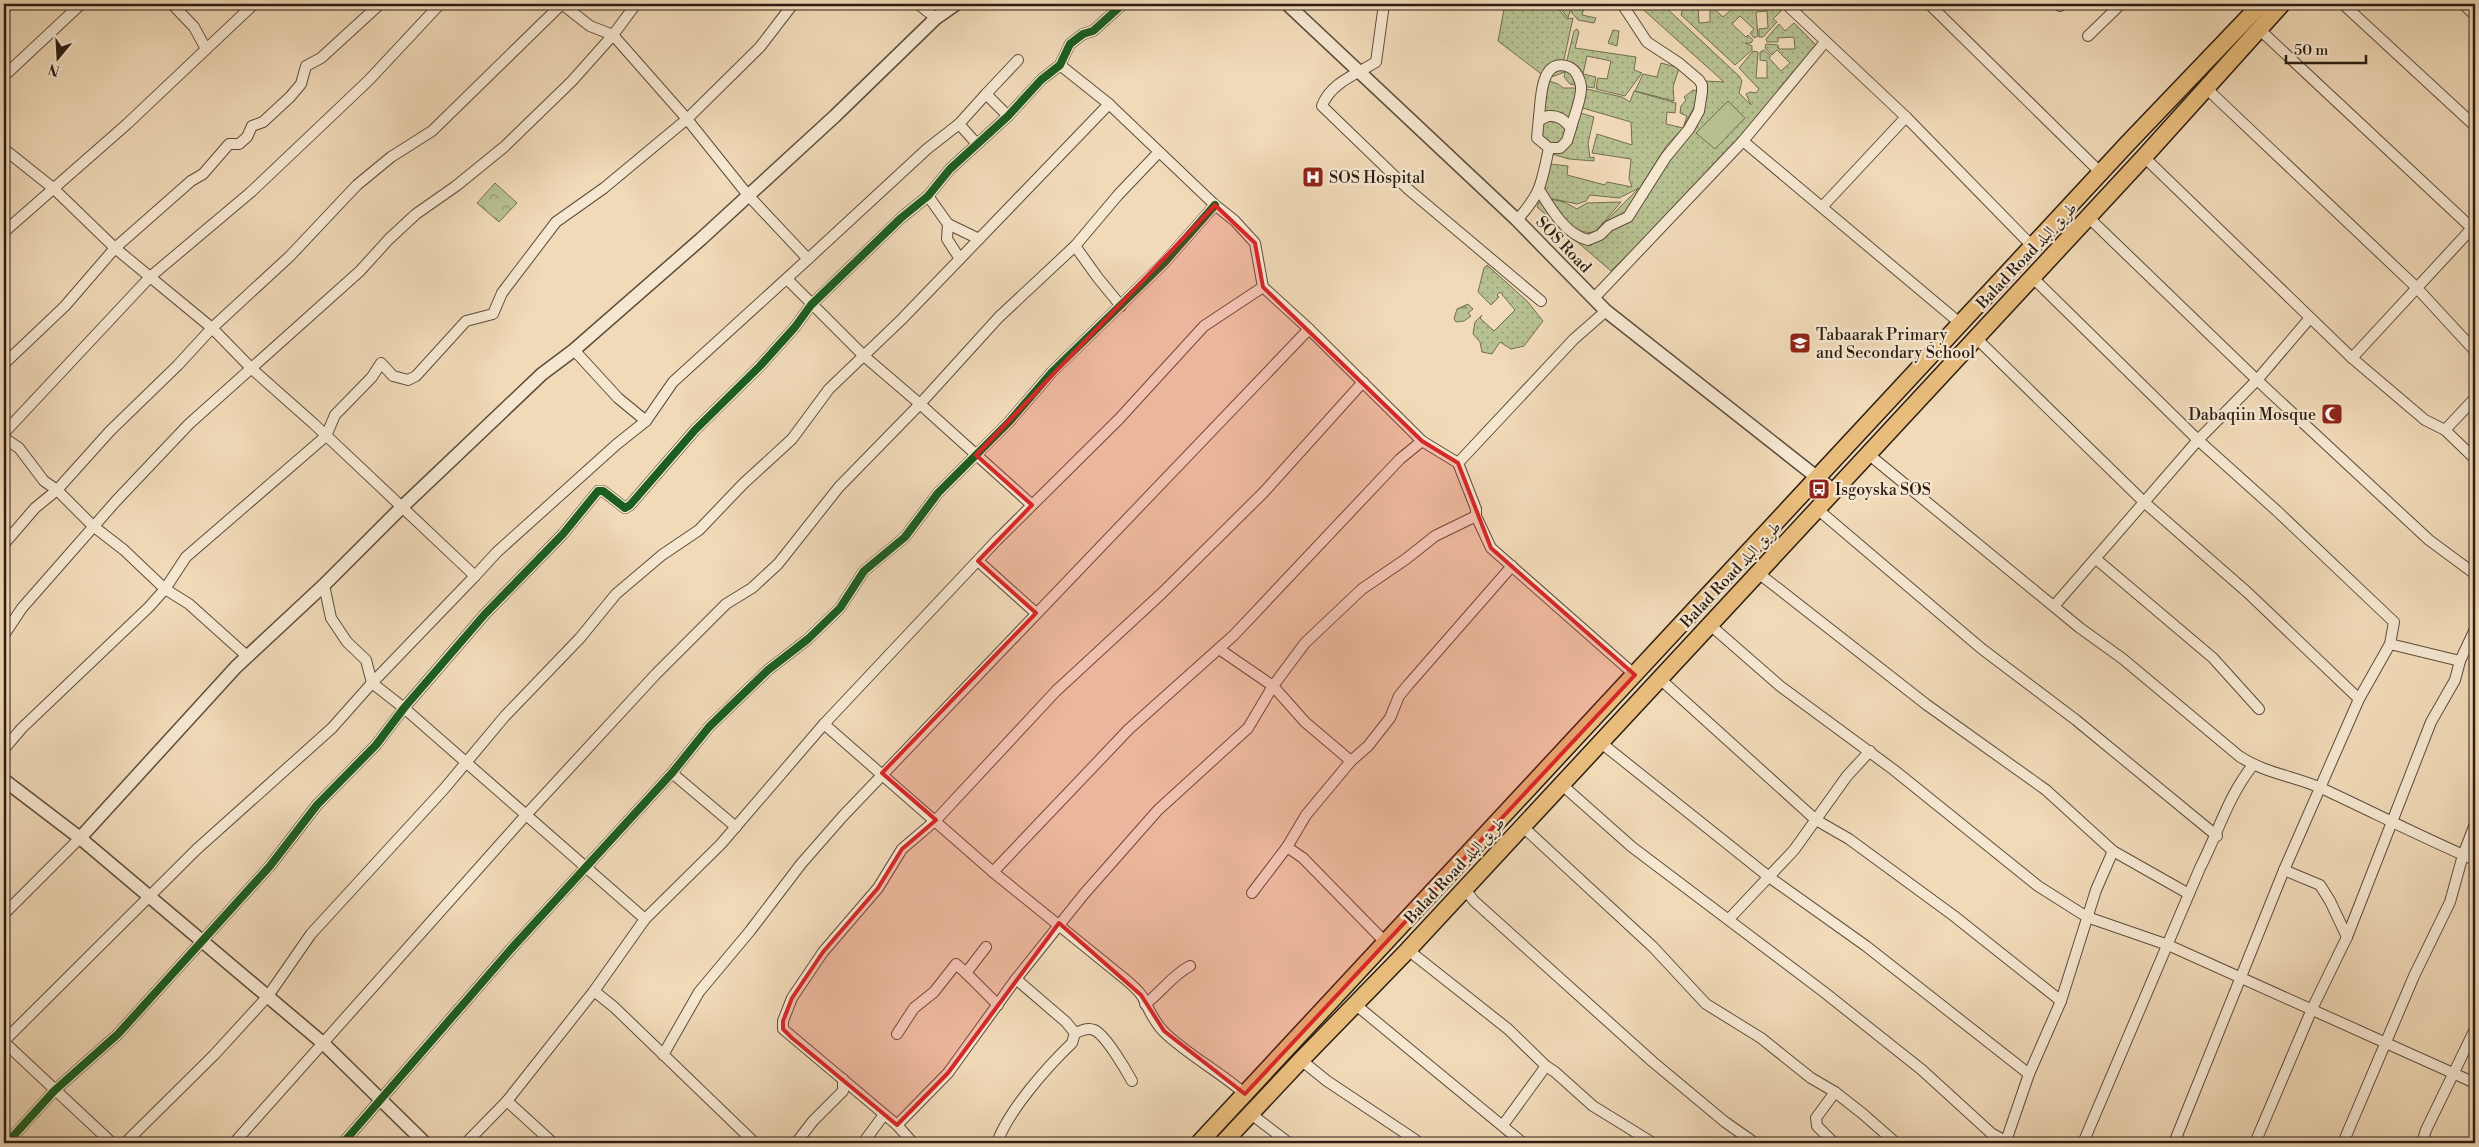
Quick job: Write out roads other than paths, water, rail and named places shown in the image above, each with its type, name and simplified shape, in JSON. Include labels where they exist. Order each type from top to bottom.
[{"type":"highway","name":"Balad Road طريق البلد","points":[[1199,1143],[2261,4]]},
{"type":"highway","name":"Balad Road طريق البلد","points":[[1223,1143],[1408,950],[1867,453],[2144,157],[2282,4]]},
{"type":"street","points":[[4,76],[81,4]]},
{"type":"street","points":[[172,4],[194,27],[206,49]]},
{"type":"street","points":[[4,232],[127,124],[254,4]]},
{"type":"street","points":[[4,364],[65,306],[115,248],[191,180],[203,174],[229,144],[239,144],[247,137],[252,126],[263,122],[301,84],[306,66],[321,58],[380,4]]},
{"type":"street","points":[[4,433],[150,277],[251,192],[369,80],[440,4]]},
{"type":"street","points":[[4,544],[35,508],[57,490],[110,430],[178,365],[212,328],[290,256],[357,185],[391,157],[432,131],[562,4],[590,26],[614,35],[688,119],[747,194],[808,259]]},
{"type":"street","points":[[4,636],[22,608],[59,569],[93,526],[189,424],[360,271],[383,245],[416,214],[456,186],[504,147],[572,81],[614,35],[636,4]]},
{"type":"street","points":[[4,749],[22,728],[105,651],[165,589],[186,557],[326,436],[335,415],[372,377],[381,363],[394,376],[408,380],[416,376],[466,321],[493,314],[502,292],[556,222],[604,188],[688,119],[760,47],[793,4]]},
{"type":"street","points":[[918,4],[936,18]]},
{"type":"street","points":[[4,914],[80,838],[248,657],[402,507],[542,374],[574,350],[701,239],[747,194],[834,116],[936,18],[956,4]]},
{"type":"street","points":[[7,1143],[54,1091],[118,1034],[270,866],[317,806],[376,745],[404,708],[485,614],[563,534],[598,491],[602,491],[625,508],[630,505],[695,430],[760,366],[811,305],[901,218],[928,196],[950,168],[1008,116],[1041,80],[1060,65],[1070,44],[1083,34],[1093,32],[1123,4]]},
{"type":"street","name":"SOS Road","points":[[1287,4],[1517,220],[1606,311],[1833,490]]},
{"type":"street","points":[[1384,4],[1376,62],[1358,70],[1330,93],[1322,106],[1408,189],[1540,301]]},
{"type":"street","points":[[1540,191],[1549,207],[1572,233],[1588,240],[1600,235],[1608,226],[1628,217],[1666,157],[1689,129],[1698,111],[1702,92],[1702,85],[1699,80],[1679,63],[1647,42],[1622,4]]},
{"type":"street","points":[[1786,4],[1906,117],[2034,247]]},
{"type":"street","points":[[1929,4],[2102,174]]},
{"type":"street","points":[[2088,36],[2121,4]]},
{"type":"street","points":[[2344,4],[2475,126]]},
{"type":"street","points":[[2463,4],[2475,15]]},
{"type":"street","points":[[2259,29],[2474,228],[2416,287],[2352,358]]},
{"type":"street","points":[[1594,298],[1743,140],[1825,42]]},
{"type":"street","points":[[112,1143],[54,1091],[4,1041],[196,849],[332,728],[372,683],[497,552],[646,421],[673,382],[927,149],[959,124],[1018,60]]},
{"type":"street","points":[[1060,65],[1109,104],[1215,205],[1235,221],[1255,243],[1263,287],[1309,329],[1422,441],[1458,463],[1476,509],[1476,516],[1492,548],[1635,676]]},
{"type":"street","points":[[1558,65],[1570,67],[1578,76],[1581,87],[1571,128],[1569,137],[1564,145],[1557,148],[1548,148],[1537,138],[1544,79],[1548,70],[1558,65]]},
{"type":"street","points":[[2206,88],[2416,287],[2475,351]]},
{"type":"street","points":[[986,94],[1008,116]]},
{"type":"street","points":[[125,1143],[214,1055],[268,996],[311,934],[505,716],[580,638],[616,594],[662,554],[699,530],[743,484],[792,439],[829,389],[960,259],[1109,104]]},
{"type":"street","points":[[1539,117],[1542,120],[1556,116],[1571,128]]},
{"type":"street","points":[[1822,207],[1906,117]]},
{"type":"street","points":[[959,124],[977,144]]},
{"type":"street","points":[[1743,140],[1961,324]]},
{"type":"street","points":[[1517,220],[1535,201],[1540,191],[1548,148]]},
{"type":"street","points":[[4,149],[53,188],[115,248],[212,328],[252,369],[475,576]]},
{"type":"street","points":[[234,1143],[526,815],[700,628],[726,604],[752,588],[778,564],[839,488],[920,404],[999,317],[1076,246],[1118,195],[1159,152]]},
{"type":"street","points":[[2144,157],[2309,319],[2425,420],[2445,430],[2475,459]]},
{"type":"street","points":[[928,196],[948,224],[979,239]]},
{"type":"street","points":[[343,1143],[586,867],[672,773],[709,727],[768,670],[808,639],[840,608],[864,571],[905,537],[938,494],[1044,384],[1052,372],[1164,262],[1215,205]]},
{"type":"street","points":[[2087,216],[2257,380],[2429,540],[2475,574]]},
{"type":"street","points":[[948,224],[947,239],[960,259]]},
{"type":"street","points":[[1076,246],[1098,278],[1121,306]]},
{"type":"street","points":[[2032,277],[2198,440],[2277,511],[2394,622],[2390,644],[2359,699],[2284,870],[2239,977],[2174,1143]]},
{"type":"street","points":[[787,279],[864,356],[1032,505]]},
{"type":"street","points":[[466,1143],[507,1101],[594,991],[645,919],[736,827],[824,724],[1032,505],[1119,419],[1204,326],[1263,287]]},
{"type":"street","points":[[1458,463],[1574,339],[1606,311]]},
{"type":"street","points":[[2054,606],[2198,440],[2257,380],[2309,319]]},
{"type":"street","points":[[663,1055],[699,992],[750,931],[801,864],[882,773],[1309,329]]},
{"type":"street","points":[[1975,337],[2144,502],[2247,592],[2359,699]]},
{"type":"street","points":[[574,350],[618,398],[646,421]]},
{"type":"street","points":[[913,1143],[897,1125],[883,1116],[843,1079],[783,1029],[783,1021],[792,998],[824,952],[878,888],[902,848],[936,820],[1056,692],[1264,492],[1363,382]]},
{"type":"street","points":[[2445,430],[2475,398]]},
{"type":"street","points":[[4,438],[19,448],[38,475],[57,490],[93,526],[124,550],[165,589],[189,604],[248,657]]},
{"type":"street","points":[[994,872],[1129,729],[1219,649],[1393,466],[1422,441]]},
{"type":"street","points":[[1867,453],[2253,765],[2320,788],[2391,823],[2475,860]]},
{"type":"street","points":[[1816,508],[1982,649],[2076,720],[2216,836]]},
{"type":"street","points":[[897,1125],[948,1073],[1016,979],[1059,924],[1158,810],[1248,728],[1273,686],[1305,642],[1362,589],[1406,559],[1435,536],[1476,516]]},
{"type":"street","points":[[2096,559],[2213,658],[2259,709]]},
{"type":"street","points":[[978,561],[1036,613]]},
{"type":"street","points":[[1252,893],[1287,847],[1306,815],[1351,761],[1368,746],[1390,718],[1399,696],[1512,566]]},
{"type":"street","points":[[1757,572],[1927,705],[2046,790],[2114,851],[2189,894]]},
{"type":"street","points":[[324,585],[331,618],[347,642],[366,660],[372,683],[404,708],[645,919]]},
{"type":"street","points":[[1709,624],[1780,686],[1870,751],[2038,886],[2087,917],[2168,945],[2475,1082]]},
{"type":"street","points":[[2255,1143],[2312,1009],[2347,937],[2431,722],[2455,680],[2460,662],[2475,629]]},
{"type":"street","points":[[2390,644],[2460,662]]},
{"type":"street","points":[[1219,649],[1273,686],[1305,722],[1351,761]]},
{"type":"street","points":[[1660,678],[1816,820],[1864,850],[1954,916],[2061,1001]]},
{"type":"street","points":[[824,724],[994,872],[1125,979],[1141,995],[1151,1016],[1164,1032],[1187,1052],[1226,1077],[1245,1094]]},
{"type":"street","points":[[1600,742],[1769,878],[1866,946],[2029,1074]]},
{"type":"street","points":[[1729,919],[1794,850],[1847,776],[1870,751]]},
{"type":"street","points":[[2083,1143],[2189,894],[2216,836],[2221,819],[2232,797],[2253,765]]},
{"type":"street","points":[[672,773],[736,827]]},
{"type":"street","points":[[4,780],[80,838],[202,939],[324,1044],[425,1143]]},
{"type":"street","points":[[1561,784],[1632,847],[1729,919],[1922,1070],[1963,1105],[1990,1133],[2008,1142],[2029,1074],[2061,1001],[2096,890],[2114,851]]},
{"type":"street","points":[[2343,1143],[2414,976],[2450,902],[2463,855],[2475,824]]},
{"type":"street","points":[[1522,826],[1653,947],[1706,1004],[1761,1038],[1811,1078],[1835,1092],[1896,1143]]},
{"type":"street","points":[[1287,847],[1303,858],[1386,943]]},
{"type":"street","points":[[2284,870],[2320,885],[2330,901],[2347,937]]},
{"type":"street","points":[[1464,889],[1474,901],[1653,1062],[1725,1122],[1756,1143]]},
{"type":"street","points":[[966,973],[986,947]]},
{"type":"street","points":[[1408,950],[1508,1029],[1546,1066],[1593,1106],[1653,1143]]},
{"type":"street","points":[[897,1034],[914,1008],[934,992],[956,964],[998,1006]]},
{"type":"street","points":[[1145,1004],[1158,995],[1182,970],[1190,966]]},
{"type":"street","points":[[1016,979],[1066,1022],[1075,1033]]},
{"type":"street","points":[[594,991],[614,1007],[755,1143]]},
{"type":"street","points":[[1356,1005],[1523,1143]]},
{"type":"street","points":[[1075,1033],[1086,1028],[1097,1032],[1116,1055],[1132,1082]]},
{"type":"street","points":[[2422,1143],[2475,1029]]},
{"type":"street","points":[[997,1143],[1002,1129],[1016,1107],[1072,1044],[1075,1033]]},
{"type":"street","points":[[1301,1060],[1327,1081],[1420,1143]]},
{"type":"street","points":[[1503,1125],[1546,1066]]},
{"type":"street","points":[[796,1143],[813,1121],[843,1091],[843,1079]]},
{"type":"street","points":[[1834,1143],[1816,1126],[1816,1118],[1835,1092]]},
{"type":"street","points":[[507,1101],[553,1143]]},
{"type":"street","points":[[1251,1114],[1289,1143]]},
{"type":"street","points":[[863,1143],[883,1116]]},
{"type":"place","name":"SOS Hospital","points":[[1313,177]]},
{"type":"place","name":"Tabaarak Primary and Secondary School","points":[[1800,343]]},
{"type":"place","name":"Dabaqiin Mosque","points":[[2332,414]]},
{"type":"place","name":"Isgoyska SOS","points":[[1819,489]]}]
